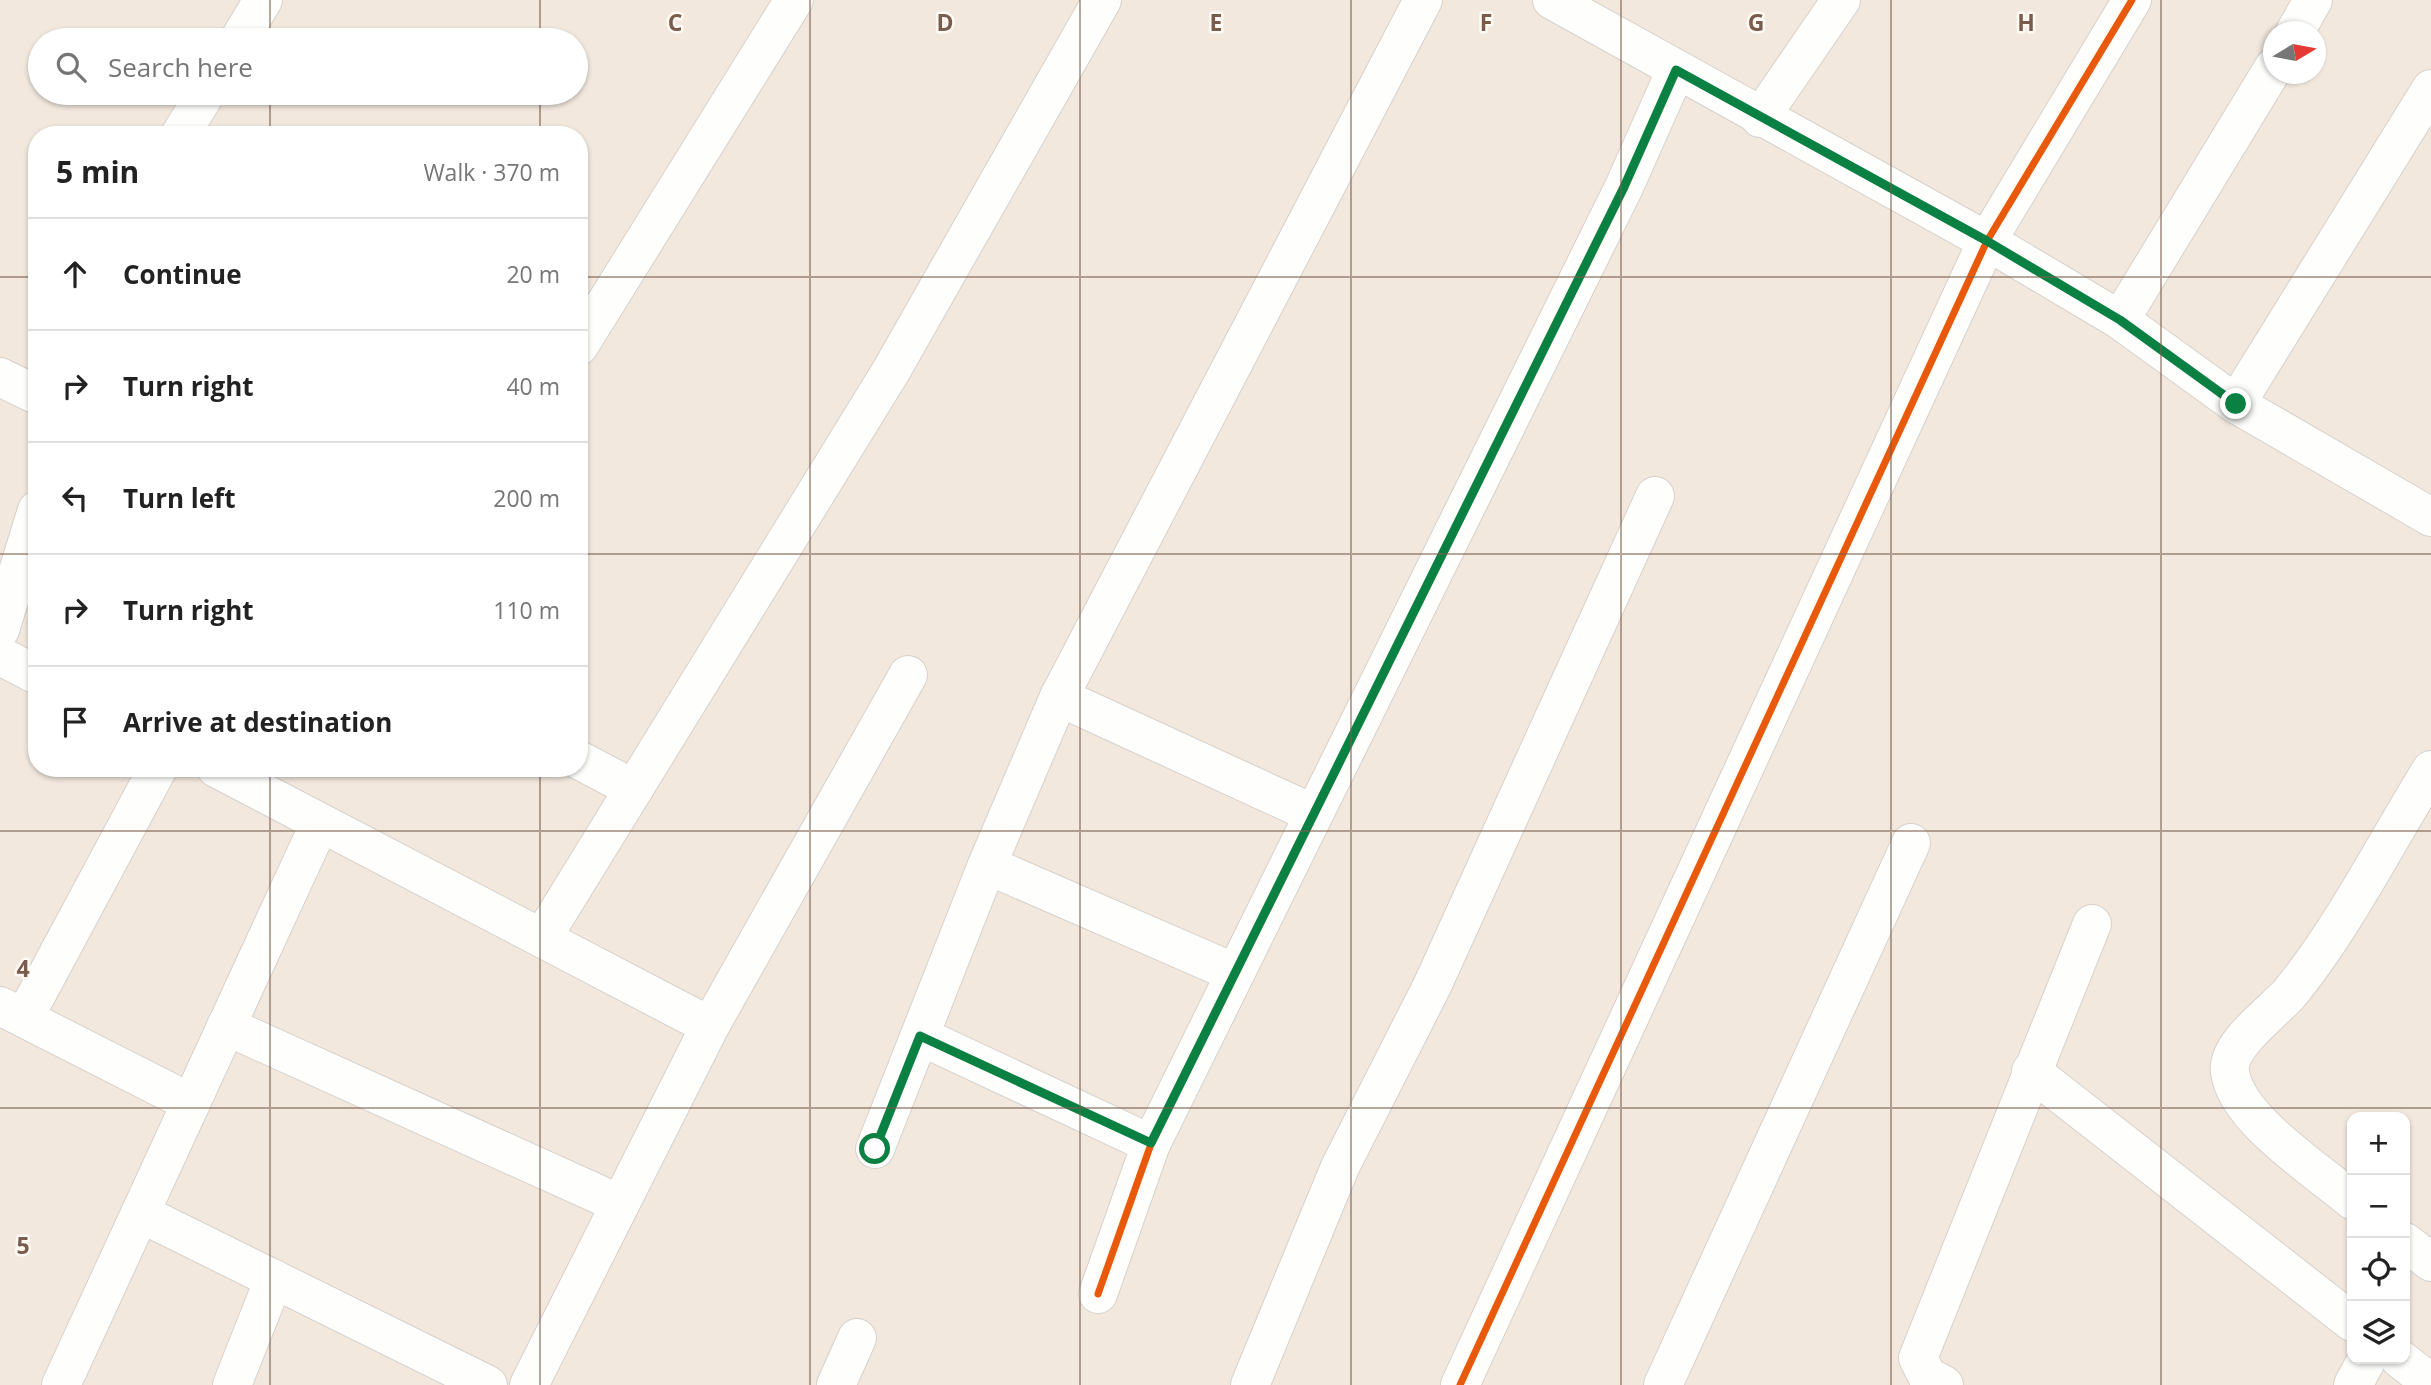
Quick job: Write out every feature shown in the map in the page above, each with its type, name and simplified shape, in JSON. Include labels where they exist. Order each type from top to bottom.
[{"type":"street","points":[[246,28],[263,0]]},
{"type":"street","points":[[588,332],[794,0]]},
{"type":"street","points":[[542,938],[891,371],[1102,0]]},
{"type":"street","points":[[875,1149],[987,865],[1059,698],[1423,0]]},
{"type":"street","points":[[1552,0],[1760,118],[1987,241],[2120,320],[2236,404],[2431,517]]},
{"type":"street","points":[[1760,118],[1841,0]]},
{"type":"street","points":[[1460,1385],[1987,241],[2132,0]]},
{"type":"street","points":[[2301,21],[2313,0]]},
{"type":"street","points":[[1097,1294],[1151,1143],[1618,199],[1676,70]]},
{"type":"street","points":[[2120,320],[2263,84]]},
{"type":"street","points":[[2236,404],[2431,89]]},
{"type":"street","points":[[186,126],[199,105]]},
{"type":"street","points":[[0,377],[28,391]]},
{"type":"street","points":[[1250,1385],[1340,1167],[1432,986],[1655,496]]},
{"type":"street","points":[[0,630],[28,539]]},
{"type":"street","points":[[0,656],[28,670]]},
{"type":"street","points":[[529,1385],[710,1026],[908,675]]},
{"type":"street","points":[[1059,698],[1314,814]]},
{"type":"street","points":[[588,765],[634,789]]},
{"type":"street","points":[[2347,1196],[2260,1123],[2237,1093],[2229,1070],[2234,1050],[2309,969],[2431,769]]},
{"type":"street","points":[[153,777],[12,1012],[191,1102]]},
{"type":"street","points":[[233,777],[710,1026]]},
{"type":"street","points":[[61,1385],[320,823]]},
{"type":"street","points":[[1663,1385],[1910,843]]},
{"type":"street","points":[[987,865],[1235,973]]},
{"type":"street","points":[[1944,1385],[1927,1376],[1917,1358],[2092,924]]},
{"type":"street","points":[[226,1026],[620,1204]]},
{"type":"street","points":[[920,1036],[1151,1143]]},
{"type":"street","points":[[2031,1071],[2347,1318]]},
{"type":"street","points":[[140,1213],[488,1385]]},
{"type":"street","points":[[2410,1246],[2431,1262]]},
{"type":"street","points":[[232,1385],[274,1279]]},
{"type":"street","points":[[836,1385],[857,1338]]},
{"type":"street","points":[[2353,1385],[2364,1364]]},
{"type":"street","points":[[2406,1364],[2431,1383]]},
{"type":"shaded area","points":[[0,0],[2431,0],[2431,1385],[0,1385]]},
{"type":"cycle path","points":[[1460,1385],[1987,241],[2132,0]]},
{"type":"cycle path","points":[[1098,1294],[1151,1144],[1624,187],[1676,70]]},
{"type":"route","points":[[875,1149],[920,1036],[1151,1143],[1624,187],[1676,70],[1987,241],[2120,320],[2236,404]]}]
